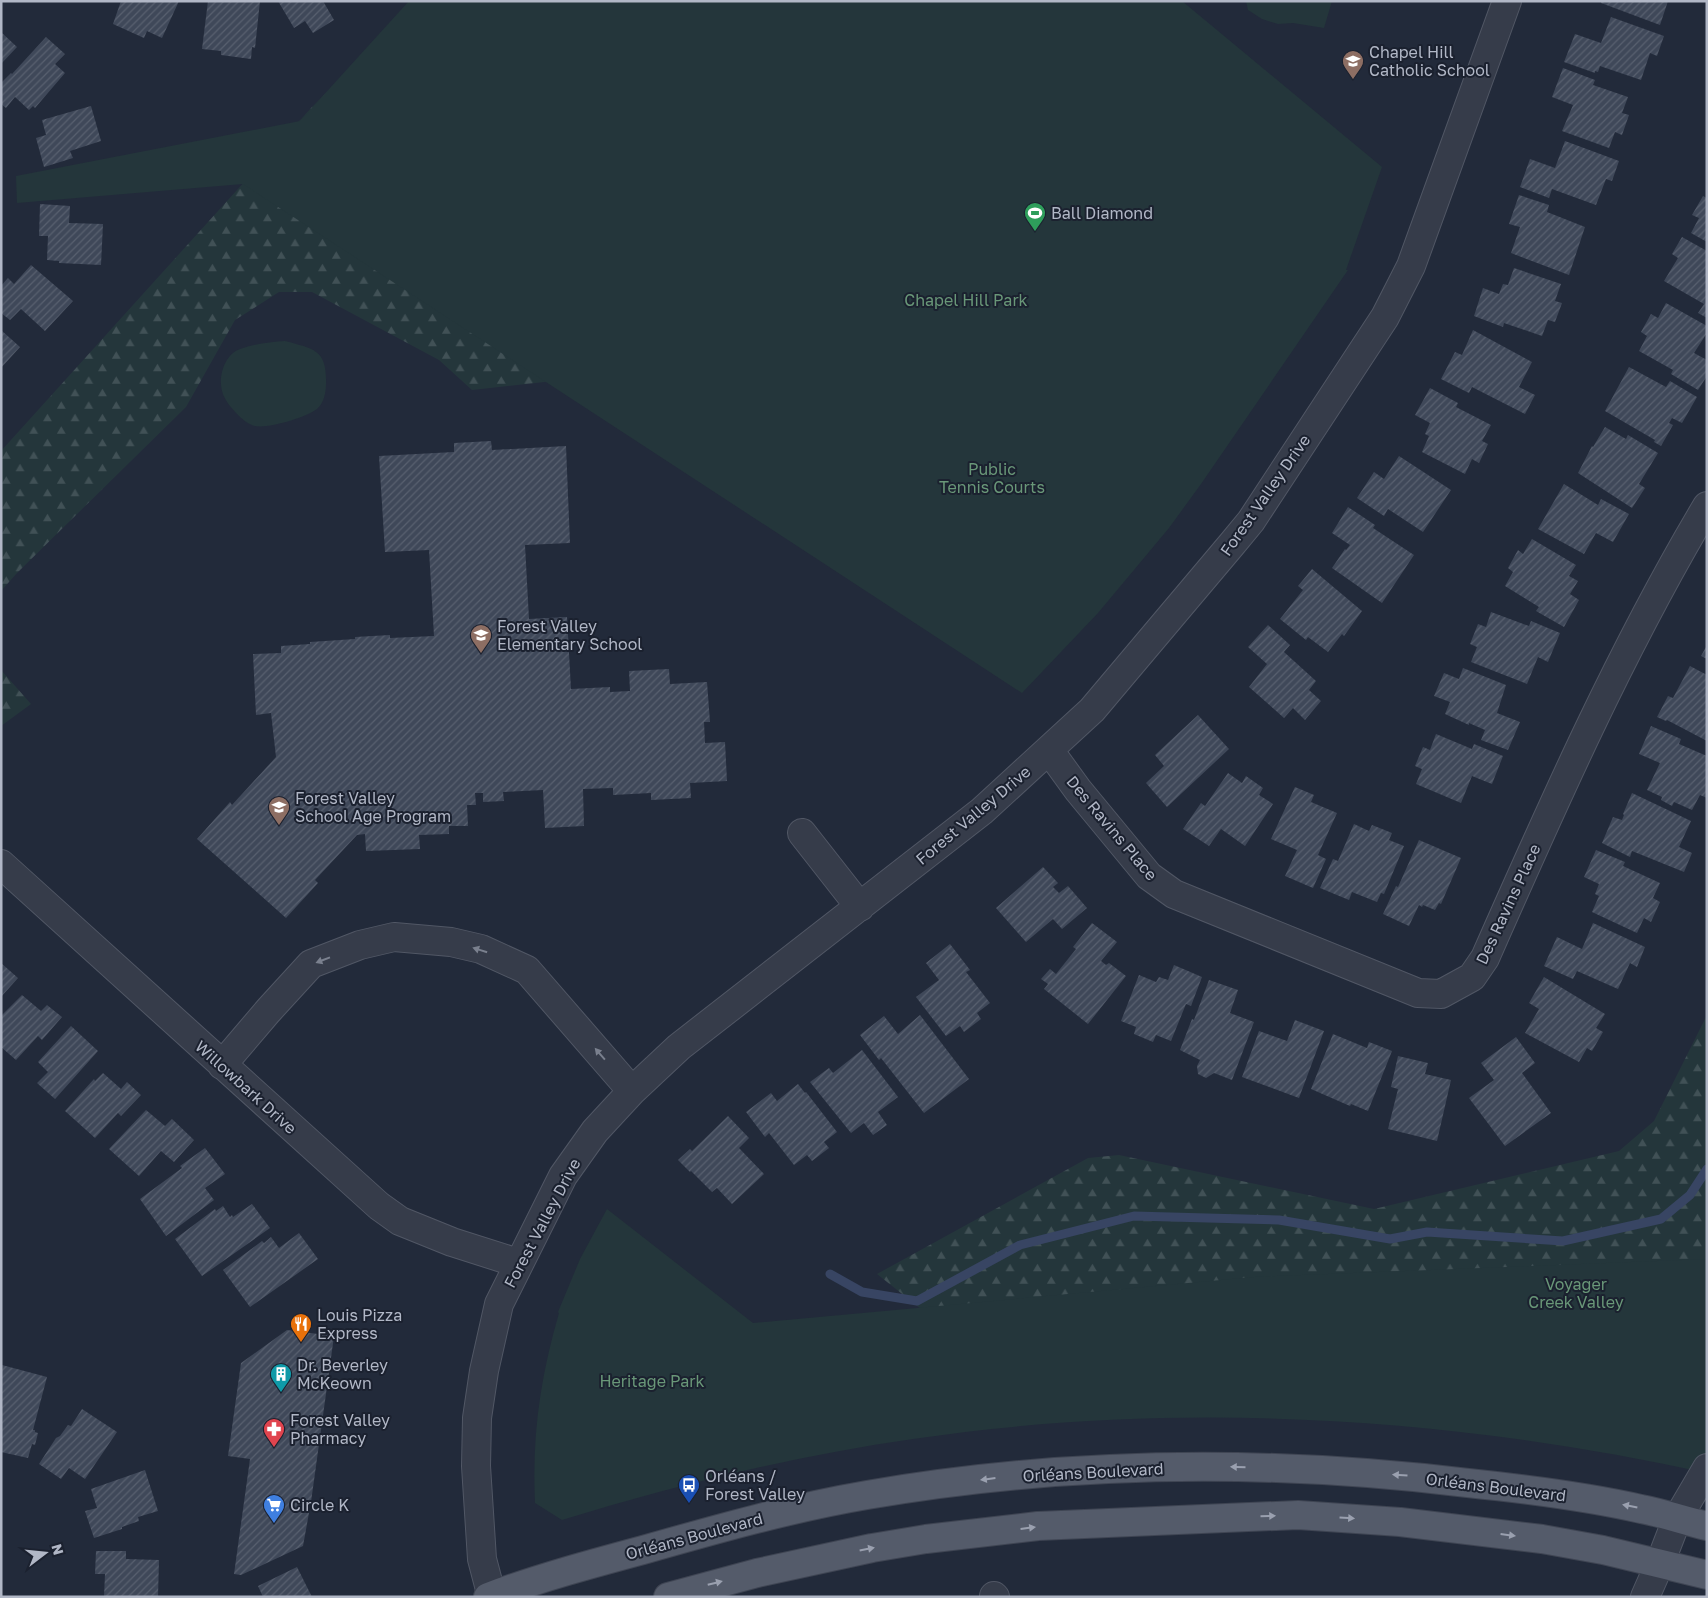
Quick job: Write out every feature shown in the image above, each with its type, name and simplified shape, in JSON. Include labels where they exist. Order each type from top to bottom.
[{"type":"main road","name":"Orléans Boulevard","points":[[491,1596],[545,1578],[729,1525],[798,1509],[866,1495],[938,1484],[1084,1471],[1242,1467],[1410,1476],[1518,1488],[1598,1500],[1644,1509],[1707,1526]]},
{"type":"main road","points":[[668,1597],[757,1572],[872,1548],[926,1539],[1038,1526],[1298,1515],[1400,1522],[1542,1539],[1603,1550],[1707,1575]]},
{"type":"street","name":"Forest Valley Drive","points":[[491,1596],[482,1559],[476,1466],[477,1418],[484,1371],[499,1304],[563,1176],[595,1131],[632,1091],[679,1047],[982,811],[1092,710],[1206,577],[1251,521],[1384,317],[1411,266],[1507,1]]},
{"type":"street","name":"Des Ravins Place","points":[[1049,750],[1078,790],[1149,876],[1174,894],[1418,993],[1441,994],[1472,977],[1485,958],[1621,660],[1680,551],[1707,506]]},
{"type":"street","points":[[802,833],[860,907]]},
{"type":"street","name":"Willowbark Drive","points":[[1,864],[359,1190],[400,1221],[458,1244],[518,1263]]},
{"type":"street","points":[[222,1065],[311,964],[360,945],[394,937],[451,942],[482,949],[527,970],[632,1091]]},
{"type":"street","points":[[1645,1597],[1677,1519],[1707,1468]]},
{"type":"green space","name":"Chapel Hill Park","points":[[409,1],[1182,1],[1382,167],[1346,270],[1348,270],[1169,528],[1098,613],[1022,693],[243,184],[17,203],[16,176],[300,121]]},
{"type":"green space","points":[[1246,1],[1332,1],[1324,28],[1293,23],[1278,24],[1262,19],[1248,10]]},
{"type":"green space","points":[[401,19],[626,373],[472,390],[439,360],[312,292],[279,292],[235,320],[186,407],[1,591],[1,451],[312,107]]},
{"type":"green space","points":[[285,341],[311,349],[321,358],[326,373],[326,390],[323,401],[317,409],[296,419],[269,426],[253,425],[239,416],[225,398],[221,385],[224,366],[230,356],[240,349]]},
{"type":"green space","points":[[1,670],[31,704],[1,726]]},
{"type":"green space","name":"Voyager Creek Valley","points":[[1707,1015],[1707,1409],[940,1324],[877,1274],[1088,1158],[1119,1155],[1374,1209],[1619,1151],[1654,1121]]},
{"type":"green space","name":"Heritage Park","points":[[607,1209],[753,1323],[1254,1277],[1707,1259],[1707,1473],[1609,1454],[1510,1438],[1411,1427],[1312,1420],[1212,1418],[1112,1420],[1012,1427],[913,1439],[824,1454],[692,1483],[562,1520],[535,1503],[536,1430],[542,1384],[558,1312],[580,1259]]},
{"type":"building","points":[[121,1],[179,1],[162,38],[147,31],[144,38],[113,24]]},
{"type":"building","points":[[208,1],[260,1],[255,48],[252,47],[251,59],[221,55],[221,51],[202,49]]},
{"type":"building","points":[[278,1],[323,1],[334,20],[313,33],[305,21],[294,28]]},
{"type":"building","points":[[1601,1],[1668,1],[1660,25],[1601,3]]},
{"type":"building","points":[[1611,17],[1664,36],[1657,56],[1650,53],[1641,80],[1600,66],[1598,72],[1595,71],[1595,73],[1564,62],[1575,34],[1601,43]]},
{"type":"building","points":[[1,32],[17,47],[1,64]]},
{"type":"building","points":[[46,37],[65,54],[55,64],[65,73],[35,108],[33,106],[29,110],[15,97],[6,108],[1,104],[1,83],[12,74]]},
{"type":"building","points":[[1563,68],[1595,80],[1593,85],[1628,97],[1622,113],[1629,115],[1622,135],[1615,132],[1609,148],[1562,131],[1573,105],[1552,97]]},
{"type":"building","points":[[91,106],[101,141],[70,151],[73,158],[44,167],[36,138],[46,135],[42,120]]},
{"type":"building","points":[[1565,141],[1619,161],[1612,181],[1606,179],[1596,205],[1552,189],[1549,198],[1520,187],[1530,159],[1555,168]]},
{"type":"building","points":[[1519,195],[1549,205],[1547,212],[1585,227],[1569,275],[1511,253],[1520,227],[1509,224]]},
{"type":"building","points":[[1703,196],[1707,198],[1707,242],[1691,233],[1699,218],[1692,215]]},
{"type":"building","points":[[40,204],[70,206],[69,223],[103,224],[101,265],[59,263],[59,261],[47,260],[48,236],[39,236]]},
{"type":"building","points":[[1682,237],[1707,251],[1707,318],[1698,313],[1704,304],[1664,281],[1678,258],[1672,254]]},
{"type":"building","points":[[31,265],[73,301],[45,331],[21,309],[10,320],[1,313],[1,286],[8,278],[14,284]]},
{"type":"building","points":[[1514,268],[1561,284],[1555,301],[1562,303],[1555,322],[1548,320],[1542,336],[1504,323],[1503,327],[1474,316],[1483,288],[1499,294],[1503,284],[1508,285]]},
{"type":"building","points":[[1666,303],[1707,326],[1707,333],[1694,353],[1707,360],[1707,376],[1698,390],[1671,374],[1673,370],[1639,351],[1647,336],[1641,332],[1651,314],[1658,318]]},
{"type":"building","points":[[1,330],[20,347],[1,368]]},
{"type":"building","points":[[1473,330],[1532,362],[1519,387],[1535,395],[1525,414],[1472,387],[1469,393],[1441,379],[1455,352],[1462,355]]},
{"type":"building","points":[[1629,367],[1666,387],[1670,381],[1697,397],[1682,423],[1672,418],[1669,423],[1673,425],[1661,446],[1654,442],[1655,440],[1605,411]]},
{"type":"building","points":[[1430,388],[1458,403],[1456,407],[1491,425],[1482,441],[1488,444],[1479,463],[1472,459],[1465,474],[1422,452],[1429,436],[1425,434],[1430,423],[1415,415]]},
{"type":"building","points":[[1605,427],[1626,439],[1628,435],[1658,453],[1639,484],[1645,488],[1632,508],[1578,473],[1592,446]]},
{"type":"building","points":[[491,441],[492,450],[566,446],[570,543],[525,545],[529,619],[567,617],[571,689],[610,687],[610,692],[630,691],[629,671],[669,669],[670,684],[707,682],[710,722],[704,722],[705,743],[725,742],[727,781],[690,783],[691,798],[651,800],[651,793],[613,795],[613,788],[583,789],[584,826],[545,828],[543,790],[503,792],[504,801],[483,802],[483,793],[475,793],[476,805],[467,805],[468,826],[449,826],[449,834],[419,835],[420,849],[366,851],[365,834],[357,835],[315,880],[318,883],[286,918],[197,839],[230,802],[232,805],[276,757],[271,713],[256,715],[253,654],[281,653],[281,646],[355,639],[355,637],[390,635],[390,638],[434,636],[429,550],[385,552],[379,456],[454,452],[454,443]]},
{"type":"building","points":[[1399,456],[1451,490],[1423,532],[1388,509],[1384,516],[1357,498],[1374,472],[1384,479]]},
{"type":"building","points":[[1564,484],[1598,505],[1601,499],[1629,514],[1613,542],[1596,533],[1584,554],[1538,529]]},
{"type":"building","points":[[1348,507],[1375,525],[1373,528],[1414,555],[1382,603],[1332,568],[1350,545],[1332,533]]},
{"type":"building","points":[[1532,539],[1576,565],[1569,576],[1578,581],[1570,594],[1579,600],[1564,627],[1536,611],[1539,607],[1505,586],[1513,572],[1508,568],[1518,550],[1523,554]]},
{"type":"building","points":[[1312,569],[1362,611],[1344,636],[1342,634],[1328,652],[1308,637],[1306,640],[1280,619],[1303,590],[1298,586]]},
{"type":"building","points":[[1491,612],[1529,626],[1531,621],[1560,633],[1548,662],[1538,657],[1527,684],[1471,662],[1477,647],[1470,644],[1478,624],[1486,627]]},
{"type":"building","points":[[1268,625],[1290,645],[1284,652],[1316,681],[1309,690],[1321,701],[1305,720],[1293,708],[1284,718],[1249,687],[1267,664],[1248,647]]},
{"type":"building","points":[[1707,645],[1707,659],[1701,656]]},
{"type":"building","points":[[1690,666],[1707,675],[1707,741],[1667,720],[1657,717],[1668,696],[1673,698]]},
{"type":"building","points":[[1463,668],[1506,685],[1497,713],[1520,722],[1508,750],[1481,740],[1485,730],[1445,714],[1450,702],[1434,696],[1444,673],[1459,679]]},
{"type":"building","points":[[1198,715],[1229,749],[1167,807],[1146,783],[1164,766],[1155,755]]},
{"type":"building","points":[[1651,726],[1681,739],[1679,744],[1707,756],[1707,798],[1700,795],[1692,810],[1674,802],[1672,806],[1661,800],[1662,797],[1647,790],[1660,763],[1639,754]]},
{"type":"building","points":[[1436,734],[1472,749],[1474,744],[1503,756],[1492,784],[1472,776],[1461,803],[1416,784],[1422,769],[1415,766],[1423,747],[1430,750]]},
{"type":"building","points":[[1228,773],[1242,783],[1246,776],[1263,788],[1259,795],[1273,804],[1245,846],[1221,829],[1209,846],[1183,829],[1201,803],[1205,806]]},
{"type":"building","points":[[1295,787],[1314,795],[1311,802],[1337,813],[1318,855],[1326,859],[1313,888],[1285,876],[1297,850],[1271,839]]},
{"type":"building","points":[[1632,793],[1691,821],[1679,847],[1692,853],[1684,872],[1632,851],[1630,857],[1602,843],[1613,817],[1622,820]]},
{"type":"building","points":[[1354,824],[1369,831],[1372,825],[1392,833],[1389,840],[1404,846],[1384,894],[1381,893],[1377,902],[1352,892],[1349,900],[1320,888],[1333,859],[1338,861]]},
{"type":"building","points":[[1419,840],[1461,858],[1441,904],[1439,903],[1435,910],[1419,905],[1409,926],[1383,914],[1396,886],[1398,887]]},
{"type":"building","points":[[1596,850],[1625,862],[1623,866],[1660,883],[1653,898],[1660,902],[1651,922],[1644,918],[1637,933],[1592,912],[1599,896],[1595,894],[1599,884],[1584,877]]},
{"type":"building","points":[[1043,867],[1058,883],[1053,887],[1059,893],[1068,886],[1087,908],[1062,929],[1053,919],[1026,942],[996,908]]},
{"type":"building","points":[[1092,923],[1117,942],[1101,961],[1106,965],[1109,963],[1126,976],[1088,1024],[1044,989],[1048,984],[1041,979],[1050,969],[1056,974],[1076,949],[1073,947]]},
{"type":"building","points":[[1593,923],[1645,947],[1637,967],[1630,963],[1618,989],[1577,971],[1573,979],[1544,966],[1557,937],[1582,949]]},
{"type":"building","points":[[950,944],[970,970],[966,972],[990,1003],[977,1013],[981,1019],[964,1032],[960,1026],[946,1036],[916,997],[939,980],[926,963]]},
{"type":"building","points":[[1,963],[18,978],[1,997]]},
{"type":"building","points":[[1174,965],[1202,977],[1191,1006],[1186,1004],[1171,1041],[1156,1035],[1153,1042],[1134,1034],[1136,1027],[1121,1021],[1139,975],[1156,982],[1159,977],[1168,980]]},
{"type":"building","points":[[1544,977],[1605,1014],[1596,1028],[1603,1032],[1592,1051],[1587,1048],[1579,1062],[1525,1033],[1539,1009],[1529,1003]]},
{"type":"building","points":[[1209,980],[1238,990],[1230,1013],[1254,1022],[1232,1080],[1214,1073],[1206,1078],[1198,1074],[1197,1066],[1200,1060],[1180,1050]]},
{"type":"building","points":[[22,995],[41,1011],[47,1005],[62,1017],[42,1040],[38,1036],[16,1060],[1,1047],[1,1016]]},
{"type":"building","points":[[920,1015],[969,1079],[924,1113],[881,1058],[879,1060],[860,1035],[884,1016],[898,1034]]},
{"type":"building","points":[[1295,1020],[1324,1031],[1299,1098],[1242,1077],[1259,1031],[1287,1041]]},
{"type":"building","points":[[71,1026],[98,1051],[55,1099],[37,1083],[48,1072],[38,1062]]},
{"type":"building","points":[[1333,1034],[1367,1048],[1369,1042],[1392,1051],[1368,1111],[1351,1104],[1350,1106],[1311,1089]]},
{"type":"building","points":[[1516,1037],[1535,1063],[1522,1073],[1551,1113],[1505,1146],[1469,1098],[1494,1080],[1481,1063]]},
{"type":"building","points":[[862,1050],[898,1097],[878,1112],[887,1125],[873,1135],[864,1123],[851,1133],[810,1082],[829,1068],[833,1073]]},
{"type":"building","points":[[1398,1056],[1428,1063],[1425,1074],[1451,1080],[1437,1141],[1388,1129],[1398,1089],[1391,1087]]},
{"type":"building","points":[[103,1073],[121,1089],[127,1082],[141,1095],[121,1116],[118,1113],[95,1138],[65,1111],[94,1079],[95,1081]]},
{"type":"building","points":[[798,1084],[837,1132],[824,1142],[829,1148],[812,1161],[807,1155],[794,1165],[769,1133],[765,1137],[746,1112],[771,1093],[777,1101]]},
{"type":"building","points":[[146,1110],[165,1126],[172,1119],[194,1140],[174,1162],[161,1151],[139,1176],[109,1149]]},
{"type":"building","points":[[728,1116],[749,1138],[739,1148],[764,1174],[732,1204],[717,1188],[712,1192],[678,1160],[690,1149],[692,1151]]},
{"type":"building","points":[[205,1148],[225,1174],[205,1188],[214,1200],[166,1236],[140,1199],[182,1168],[180,1166]]},
{"type":"building","points":[[252,1204],[270,1228],[202,1276],[175,1239],[215,1209],[216,1211],[223,1206],[230,1217],[232,1215],[233,1217]]},
{"type":"building","points":[[299,1233],[318,1259],[250,1307],[223,1270],[262,1241],[264,1243],[271,1237],[279,1248]]},
{"type":"building","points":[[287,1330],[334,1336],[303,1546],[241,1575],[234,1574],[250,1459],[228,1456],[241,1363]]},
{"type":"building","points":[[2,1365],[47,1377],[33,1430],[38,1433],[35,1445],[32,1444],[28,1458],[1,1452]]},
{"type":"building","points":[[82,1409],[117,1432],[85,1479],[69,1468],[61,1479],[39,1464],[56,1438],[60,1436],[68,1425],[71,1426]]},
{"type":"building","points":[[145,1470],[158,1511],[138,1517],[139,1521],[122,1527],[122,1529],[94,1538],[85,1511],[97,1508],[91,1489]]},
{"type":"building","points":[[96,1551],[126,1551],[126,1559],[159,1560],[158,1597],[104,1597],[105,1574],[95,1574]]},
{"type":"building","points":[[297,1567],[312,1597],[263,1597],[258,1586]]},
{"type":"waterway","points":[[830,1274],[862,1292],[917,1301],[1020,1245],[1134,1216],[1279,1220],[1390,1239],[1427,1232],[1563,1241],[1661,1219],[1690,1195],[1707,1169]]},
{"type":"place","name":"Chapel Hill Catholic School","points":[[1353,80]]},
{"type":"place","name":"Ball Diamond","points":[[1035,232]]},
{"type":"place","name":"Forest Valley Elementary School","points":[[481,654]]},
{"type":"place","name":"Forest Valley School Age Program","points":[[279,826]]},
{"type":"place","name":"Louis Pizza Express","points":[[301,1343]]},
{"type":"place","name":"Dr. Beverley McKeown","points":[[281,1393]]},
{"type":"place","name":"Forest Valley Pharmacy","points":[[274,1448]]},
{"type":"place","name":"Orléans / Forest Valley","points":[[689,1504]]},
{"type":"place","name":"Circle K","points":[[274,1524]]},
{"type":"park label","name":"Public Tennis Courts","points":[[992,478]]}]
